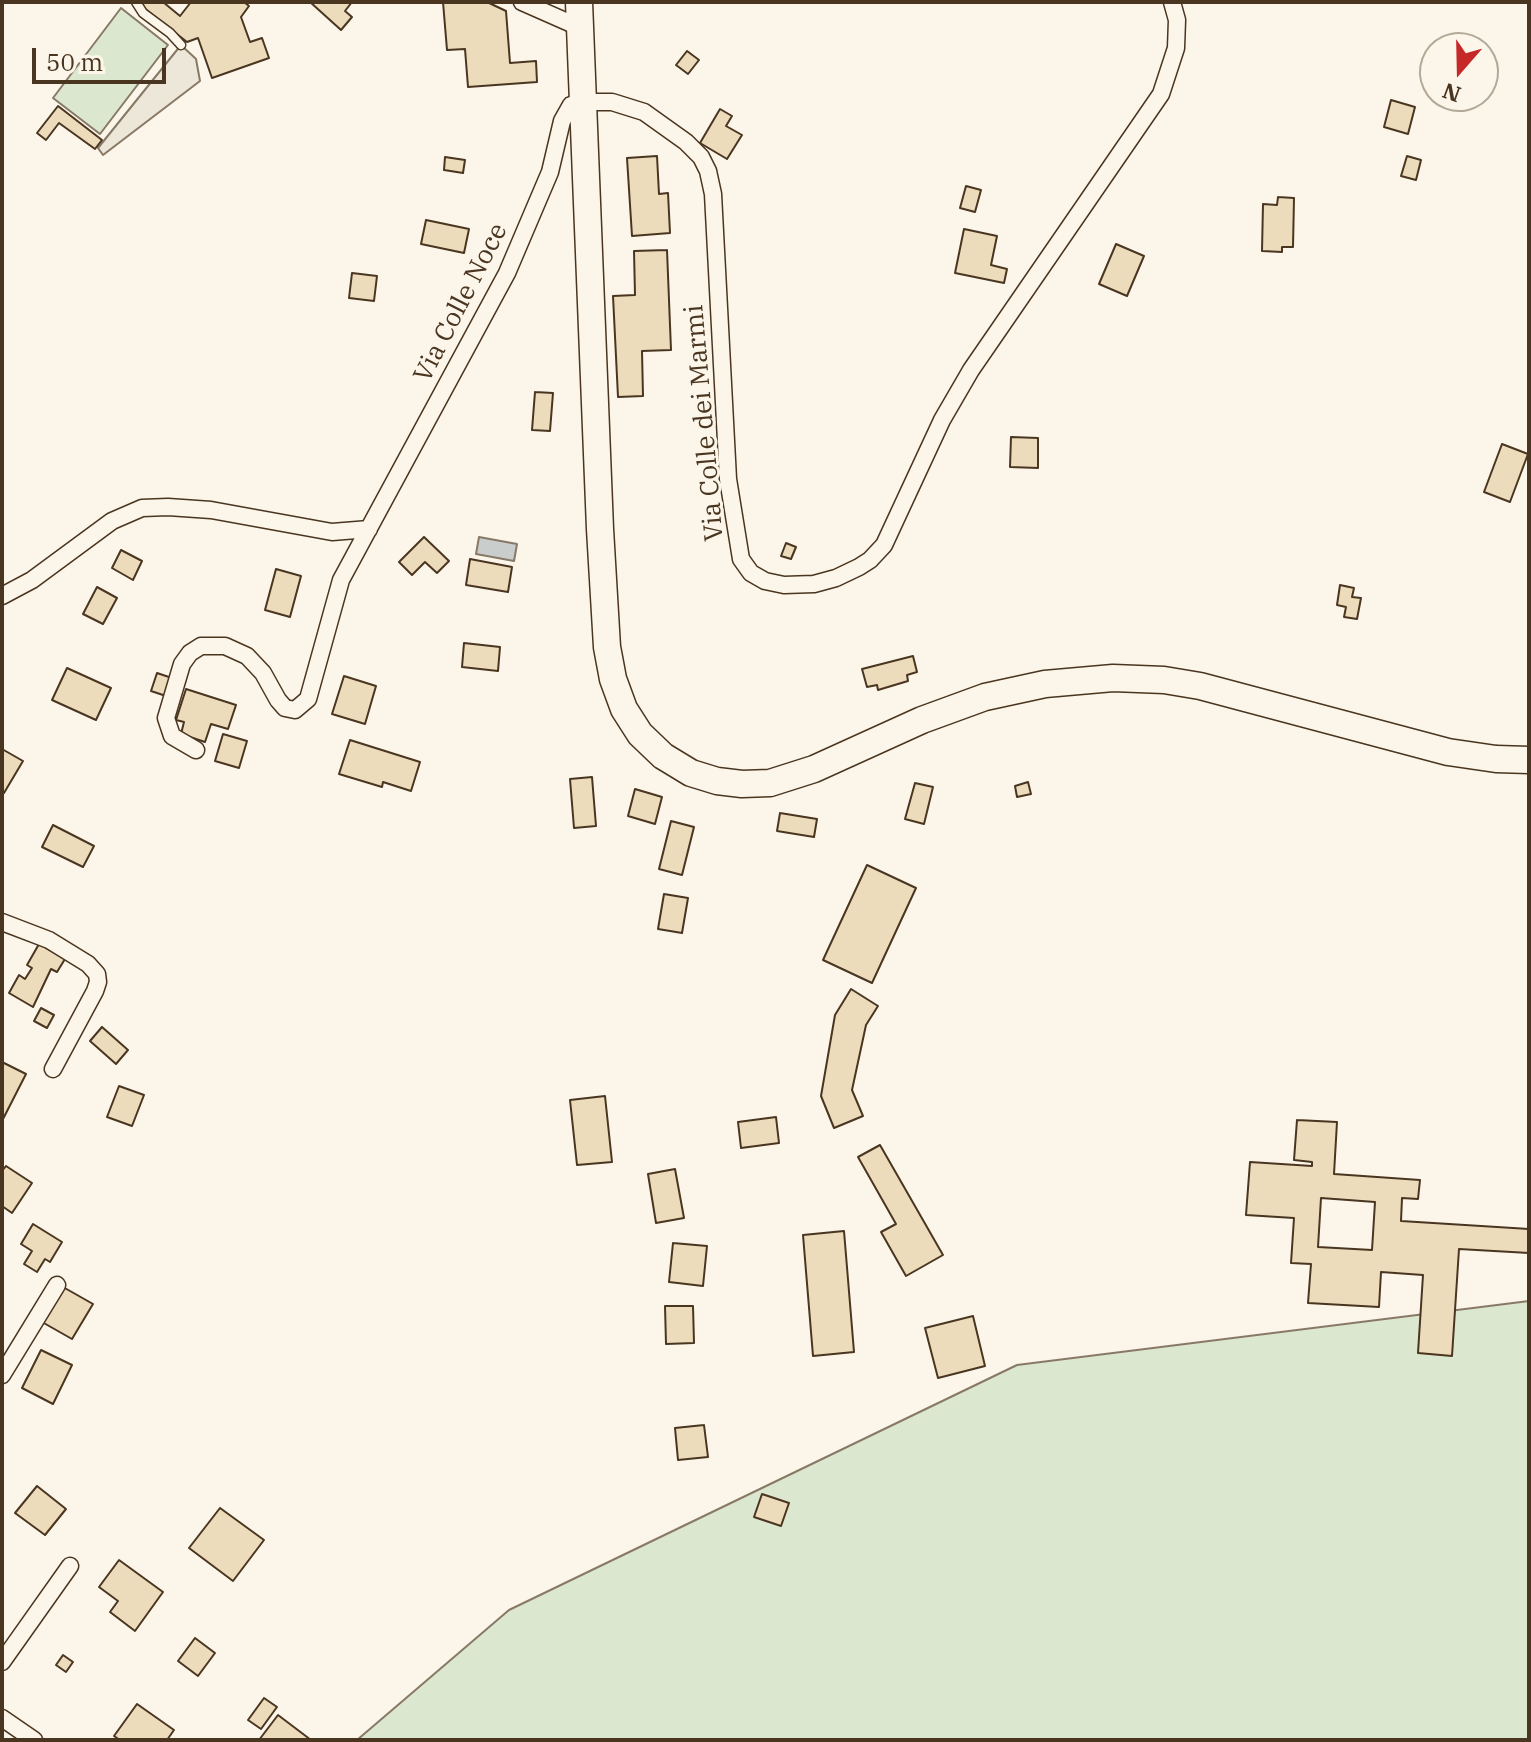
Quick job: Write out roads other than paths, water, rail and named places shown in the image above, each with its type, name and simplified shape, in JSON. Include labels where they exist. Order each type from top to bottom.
[{"type":"main road","points":[[579,2],[607,647],[613,679],[624,709],[640,734],[670,762],[717,781],[770,783],[814,769],[922,720],[985,697],[1045,684],[1113,678],[1164,680],[1200,686],[1448,752],[1529,760]]},
{"type":"street","points":[[522,2],[581,28]]},
{"type":"street","name":"Via Colle dei Marmi","points":[[584,102],[612,102],[644,112],[686,142],[701,157],[708,171],[713,194],[729,490],[741,559],[751,573],[765,581],[784,585],[814,584],[864,565],[884,545],[942,420],[971,370],[1161,94],[1176,48],[1177,20],[1172,2]]},
{"type":"street","name":"Via Colle Noce","points":[[196,750],[178,742],[166,724],[176,679],[186,658],[194,650],[208,644],[233,648],[257,665],[281,705],[290,710],[300,708],[308,699],[338,589],[507,273],[550,172],[564,115],[571,105],[584,102]]},
{"type":"street","points":[[2,596],[32,580],[112,521],[142,508],[211,510],[332,532],[369,529]]},
{"type":"street","points":[[2,922],[49,940],[88,964],[97,974],[95,991],[53,1069]]},
{"type":"street","points":[[2,1375],[57,1285]]},
{"type":"street","points":[[2,1662],[70,1566]]},
{"type":"street","points":[[2,1718],[34,1740]]},
{"type":"lane","points":[[136,2],[143,13],[181,45]]}]
